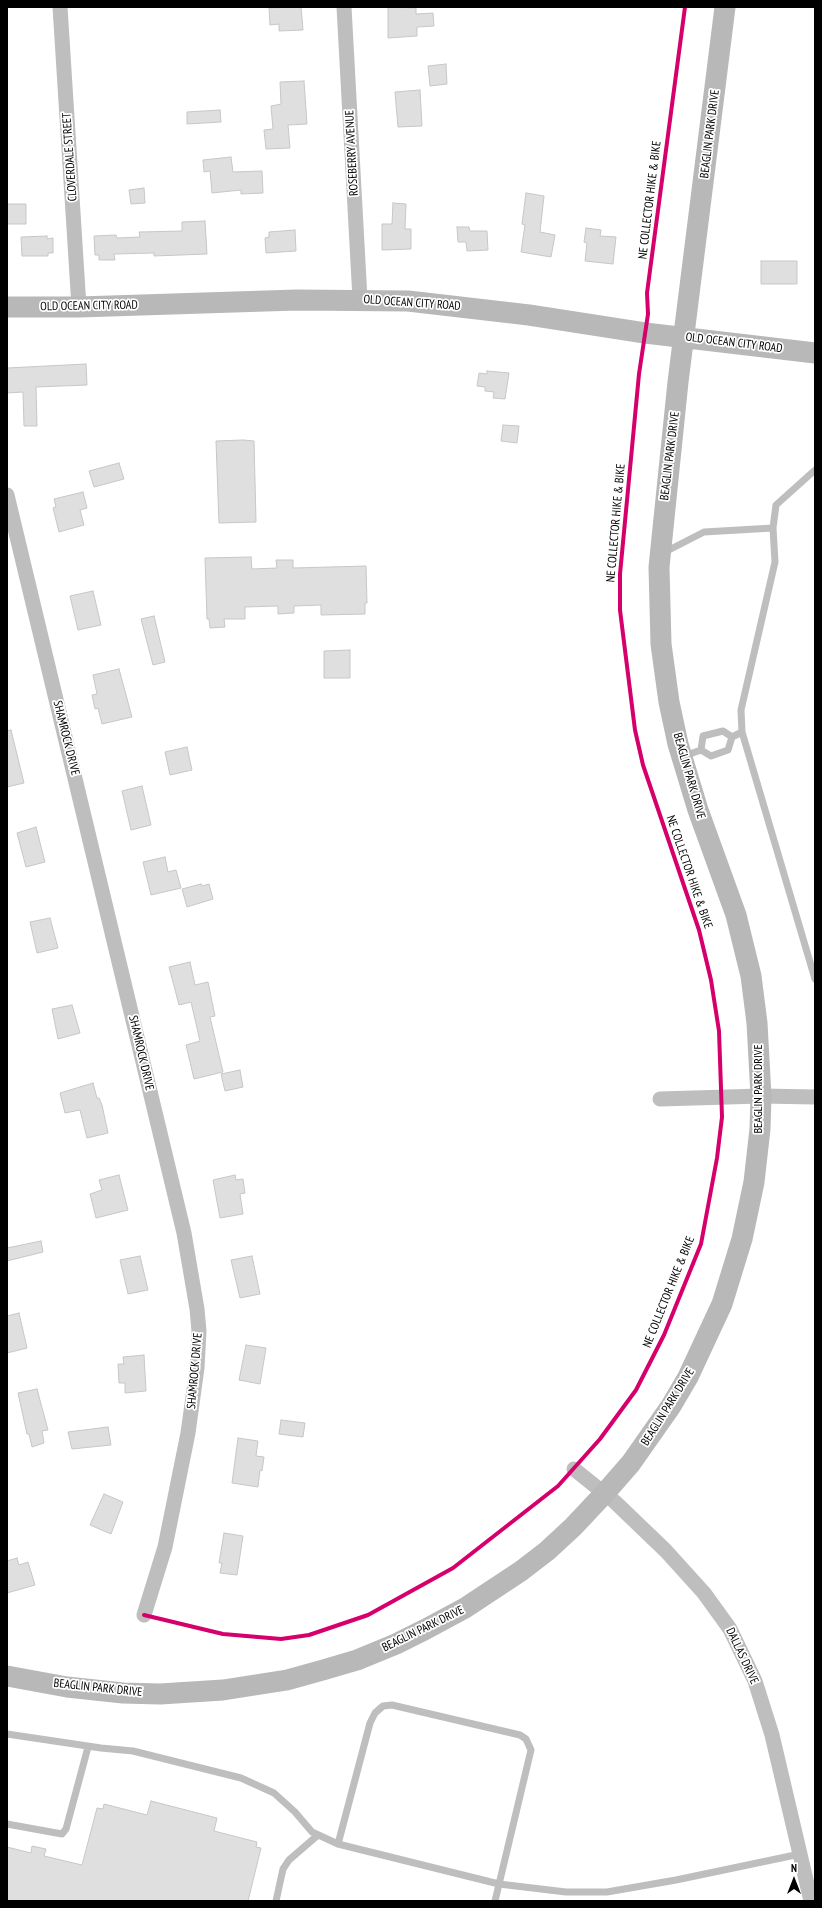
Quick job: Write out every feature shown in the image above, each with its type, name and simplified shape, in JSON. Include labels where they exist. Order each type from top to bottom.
[{"type":"main road","name":"BEAGLIN PARK DRIVE","points":[[7,1676],[91,1690],[160,1694],[223,1690],[253,1686],[323,1670],[357,1660],[396,1644],[465,1608],[492,1592],[547,1551],[604,1494],[631,1463],[671,1406],[688,1377],[722,1304],[749,1210],[757,1151],[761,1096],[757,1023],[744,946],[730,894],[698,810],[691,753],[669,702],[661,644],[659,601],[660,554],[684,338],[725,7]]},
{"type":"main road","name":"OLD OCEAN CITY ROAD","points":[[7,307],[79,307],[360,299],[408,301],[459,306],[684,338],[815,353]]},
{"type":"street","name":"CLOVERDALE STREET","points":[[60,7],[79,307]]},
{"type":"street","name":"ROSEBERRY AVENUE","points":[[344,7],[360,299]]},
{"type":"street","name":"SHAMROCK DRIVE","points":[[7,495],[184,1232],[197,1310],[197,1368],[188,1433],[165,1547],[144,1615]]},
{"type":"street","points":[[660,1099],[761,1096],[815,1097]]},
{"type":"street","name":"DALLAS DRIVE","points":[[574,1468],[631,1518],[689,1576],[730,1629],[755,1681],[763,1707],[801,1854],[811,1901]]},
{"type":"lane","points":[[815,470],[776,506],[772,528],[775,562],[741,710],[742,732],[815,979]]},
{"type":"lane","points":[[660,554],[704,532],[772,528]]},
{"type":"lane","points":[[732,737],[722,731],[703,736],[691,753],[711,756],[728,750],[732,737],[742,732]]},
{"type":"lane","points":[[338,1844],[370,1723],[375,1713],[384,1706],[392,1705],[520,1735],[526,1739],[531,1750],[496,1901]]},
{"type":"lane","points":[[7,1734],[88,1747],[133,1751],[241,1778],[274,1793],[295,1812],[312,1832],[338,1844],[499,1884],[566,1892],[607,1892],[676,1880],[801,1854]]},
{"type":"lane","points":[[7,1824],[62,1834],[66,1829],[88,1747]]},
{"type":"lane","points":[[276,1901],[284,1869],[289,1860],[318,1835]]},
{"type":"building","points":[[301,7],[303,30],[279,31],[279,24],[270,25],[269,8]]},
{"type":"building","points":[[388,7],[416,8],[416,14],[433,13],[434,26],[417,27],[417,36],[388,38]]},
{"type":"building","points":[[446,64],[447,84],[430,86],[428,66]]},
{"type":"building","points":[[304,81],[307,124],[288,125],[290,148],[266,149],[264,130],[273,129],[271,106],[281,104],[280,82]]},
{"type":"building","points":[[420,90],[422,126],[398,127],[395,92]]},
{"type":"building","points":[[220,110],[221,122],[187,124],[187,112]]},
{"type":"building","points":[[231,157],[233,172],[262,171],[263,193],[241,194],[241,190],[212,193],[210,171],[204,172],[203,160]]},
{"type":"building","points":[[144,188],[145,203],[131,204],[129,190]]},
{"type":"building","points":[[526,193],[544,196],[540,232],[555,235],[551,257],[521,252],[525,225],[522,224]]},
{"type":"building","points":[[393,203],[406,204],[405,229],[411,229],[411,249],[382,250],[382,224],[392,224]]},
{"type":"building","points":[[7,204],[26,204],[26,224],[7,224]]},
{"type":"building","points":[[205,221],[207,254],[154,256],[154,253],[114,254],[115,260],[99,260],[99,255],[95,255],[94,236],[116,235],[117,238],[140,237],[139,232],[182,231],[182,222]]},
{"type":"building","points":[[457,227],[469,227],[470,231],[487,231],[488,250],[467,251],[466,242],[458,242]]},
{"type":"building","points":[[586,228],[601,230],[600,236],[616,237],[613,264],[585,261],[587,243],[584,242]]},
{"type":"building","points":[[295,230],[296,251],[266,253],[265,238],[269,237],[269,232]]},
{"type":"building","points":[[47,236],[47,239],[53,238],[53,253],[48,253],[48,256],[22,256],[21,237]]},
{"type":"building","points":[[761,261],[797,261],[797,284],[761,284]]},
{"type":"building","points":[[86,364],[87,385],[36,387],[37,426],[24,426],[23,392],[7,393],[7,368]]},
{"type":"building","points":[[487,371],[509,373],[505,399],[493,398],[494,392],[485,391],[485,387],[477,386],[479,373],[487,374]]},
{"type":"building","points":[[503,425],[519,426],[517,443],[501,441]]},
{"type":"building","points":[[216,441],[254,441],[256,522],[219,523]]},
{"type":"building","points":[[119,463],[124,479],[94,487],[89,471]]},
{"type":"building","points":[[83,492],[87,508],[80,510],[84,525],[59,532],[53,508],[56,507],[54,499]]},
{"type":"building","points":[[251,557],[252,569],[277,568],[276,560],[293,560],[293,568],[366,566],[367,603],[365,603],[365,614],[321,615],[321,605],[294,606],[294,613],[278,614],[278,606],[245,607],[245,619],[224,619],[225,627],[210,628],[209,619],[207,619],[205,558]]},
{"type":"building","points":[[93,591],[101,625],[78,630],[70,596]]},
{"type":"building","points":[[154,616],[165,662],[153,665],[141,619]]},
{"type":"building","points":[[350,650],[350,678],[324,678],[324,651]]},
{"type":"building","points":[[119,669],[132,717],[102,724],[98,708],[95,709],[92,695],[97,694],[93,675]]},
{"type":"building","points":[[11,730],[24,783],[7,787],[7,731]]},
{"type":"building","points":[[187,747],[192,770],[170,775],[165,752]]},
{"type":"building","points":[[142,786],[151,825],[131,830],[122,791]]},
{"type":"building","points":[[36,827],[45,862],[26,867],[17,833]]},
{"type":"building","points":[[165,857],[168,872],[176,870],[181,888],[151,895],[143,862]]},
{"type":"building","points":[[201,884],[202,886],[209,884],[213,899],[187,907],[182,889]]},
{"type":"building","points":[[50,918],[58,948],[37,953],[30,922]]},
{"type":"building","points":[[190,962],[195,985],[208,982],[215,1016],[210,1017],[223,1072],[194,1079],[186,1045],[200,1041],[191,1002],[179,1005],[169,967]]},
{"type":"building","points":[[72,1005],[80,1033],[58,1039],[52,1009]]},
{"type":"building","points":[[240,1070],[243,1087],[225,1091],[221,1074]]},
{"type":"building","points":[[93,1083],[97,1098],[99,1098],[102,1105],[108,1133],[87,1138],[80,1110],[65,1113],[60,1093]]},
{"type":"building","points":[[119,1175],[128,1210],[96,1218],[90,1194],[102,1190],[99,1180]]},
{"type":"building","points":[[235,1175],[236,1180],[243,1179],[245,1193],[240,1194],[243,1214],[220,1218],[213,1180]]},
{"type":"building","points":[[41,1241],[43,1252],[7,1261],[7,1248]]},
{"type":"building","points":[[140,1256],[148,1290],[128,1294],[120,1260]]},
{"type":"building","points":[[252,1256],[260,1294],[240,1298],[231,1260]]},
{"type":"building","points":[[19,1313],[27,1348],[7,1353],[7,1316]]},
{"type":"building","points":[[246,1345],[266,1348],[260,1384],[239,1380]]},
{"type":"building","points":[[144,1355],[146,1391],[125,1393],[125,1383],[119,1383],[118,1364],[124,1364],[123,1357]]},
{"type":"building","points":[[37,1389],[48,1430],[42,1431],[44,1443],[32,1447],[29,1434],[27,1434],[18,1393]]},
{"type":"building","points":[[281,1420],[305,1423],[303,1437],[279,1434]]},
{"type":"building","points":[[108,1427],[111,1445],[72,1449],[68,1432]]},
{"type":"building","points":[[238,1438],[258,1441],[256,1456],[264,1457],[262,1471],[260,1470],[258,1487],[232,1483]]},
{"type":"building","points":[[104,1494],[123,1502],[111,1534],[90,1525]]},
{"type":"building","points":[[224,1533],[243,1536],[237,1575],[220,1573],[222,1563],[219,1563]]},
{"type":"building","points":[[17,1558],[19,1565],[28,1562],[35,1585],[7,1593],[7,1561]]},
{"type":"building","points":[[151,1801],[217,1818],[214,1831],[257,1842],[256,1847],[261,1848],[248,1901],[7,1901],[7,1847],[31,1853],[32,1846],[46,1849],[44,1856],[82,1865],[97,1808],[103,1809],[104,1804],[147,1815]]},
{"type":"cycle path","name":"NE COLLECTOR HIKE & BIKE","points":[[144,1615],[223,1634],[281,1639],[309,1635],[368,1615],[453,1568],[558,1486],[600,1439],[636,1390],[664,1335],[701,1244],[717,1158],[722,1117],[719,1031],[711,980],[699,930],[643,765],[635,730],[620,610],[620,574],[639,374],[648,314],[647,293],[685,7]]}]
